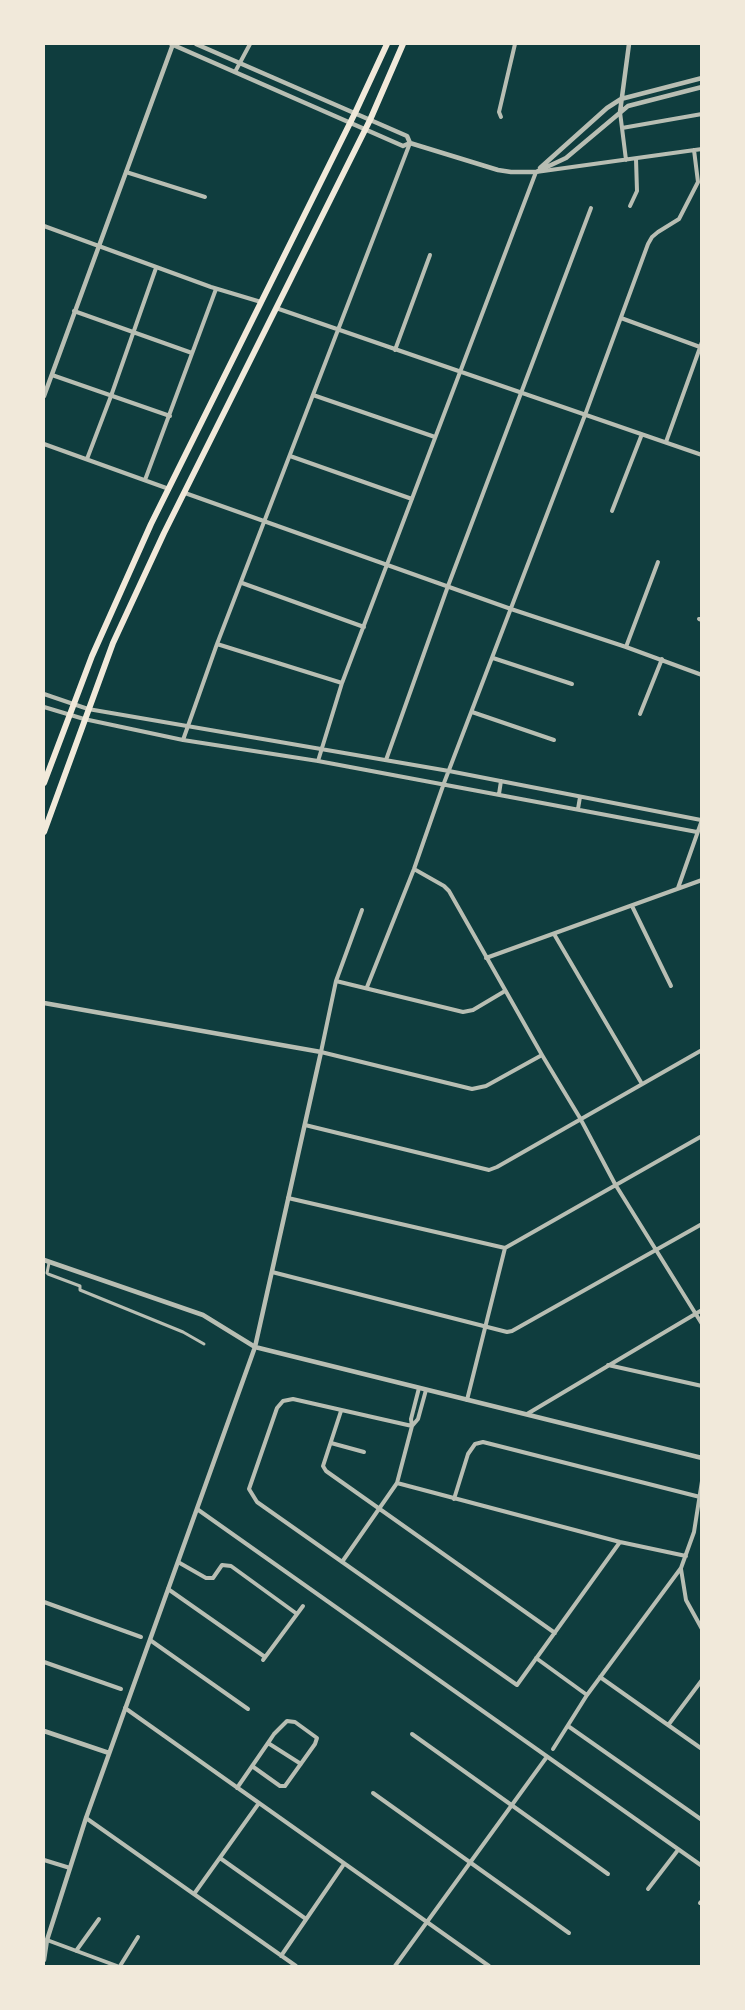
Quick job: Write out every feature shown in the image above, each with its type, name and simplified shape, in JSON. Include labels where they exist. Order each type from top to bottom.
[{"type":"main road","points":[[44,783],[72,704],[146,535],[387,44]]},
{"type":"main road","points":[[44,831],[114,643],[185,493],[365,129],[403,44]]},
{"type":"street","points":[[44,396],[173,44],[403,146],[410,143],[498,170],[536,172],[702,149]]},
{"type":"street","points":[[183,740],[217,644],[410,143],[407,136],[196,44]]},
{"type":"street","points":[[235,72],[250,44]]},
{"type":"street","points":[[501,117],[499,112],[515,44]]},
{"type":"street","points":[[626,160],[620,112],[629,44]]},
{"type":"street","points":[[318,760],[342,683],[536,172],[607,108],[621,99],[702,78]]},
{"type":"street","points":[[536,172],[566,158],[628,106],[702,87]]},
{"type":"street","points":[[622,128],[702,114]]},
{"type":"street","points":[[367,987],[414,869],[444,783],[652,237],[679,219],[696,187],[698,177],[694,150]]},
{"type":"street","points":[[630,206],[637,191],[636,159]]},
{"type":"street","points":[[126,172],[205,197]]},
{"type":"street","points":[[386,760],[448,586],[591,208]]},
{"type":"street","points":[[44,226],[156,268],[261,302]]},
{"type":"street","points":[[395,350],[430,255]]},
{"type":"street","points":[[87,459],[156,268]]},
{"type":"street","points":[[145,480],[216,289]]},
{"type":"street","points":[[276,308],[702,455]]},
{"type":"street","points":[[74,311],[192,353]]},
{"type":"street","points":[[621,318],[701,345],[666,442]]},
{"type":"street","points":[[52,375],[170,416]]},
{"type":"street","points":[[313,395],[435,437]]},
{"type":"street","points":[[612,511],[642,434]]},
{"type":"street","points":[[44,444],[169,489]]},
{"type":"street","points":[[290,456],[412,499]]},
{"type":"street","points":[[185,493],[511,609],[626,646],[702,675]]},
{"type":"street","points":[[626,646],[658,562]]},
{"type":"street","points":[[242,583],[364,627]]},
{"type":"street","points":[[217,644],[342,683]]},
{"type":"street","points":[[493,658],[572,684]]},
{"type":"street","points":[[640,714],[662,659]]},
{"type":"street","points":[[44,694],[88,709],[322,748],[701,820],[678,889]]},
{"type":"street","points":[[44,707],[84,719],[183,740],[318,760],[697,832]]},
{"type":"street","points":[[472,712],[554,740]]},
{"type":"street","points":[[499,794],[501,781]]},
{"type":"street","points":[[578,809],[580,796]]},
{"type":"street","points":[[414,869],[449,891],[580,1118],[615,1184],[702,1324]]},
{"type":"street","points":[[486,958],[702,880]]},
{"type":"street","points":[[632,906],[671,986]]},
{"type":"street","points":[[44,1960],[46,1940],[86,1818],[255,1347],[336,981],[362,910]]},
{"type":"street","points":[[554,934],[642,1084]]},
{"type":"street","points":[[336,981],[463,1012],[473,1010],[505,991]]},
{"type":"street","points":[[44,1003],[321,1052],[472,1089],[486,1086],[542,1055]]},
{"type":"street","points":[[304,1125],[489,1170],[702,1050]]},
{"type":"street","points":[[287,1198],[505,1248],[702,1136]]},
{"type":"street","points":[[271,1271],[507,1332],[702,1224]]},
{"type":"street","points":[[466,1400],[505,1248]]},
{"type":"street","points":[[44,1260],[203,1315],[255,1347],[702,1458]]},
{"type":"street","points":[[50,1263],[47,1274],[80,1286],[80,1290],[183,1332],[204,1344]]},
{"type":"street","points":[[525,1415],[702,1310]]},
{"type":"street","points":[[607,1365],[702,1386]]},
{"type":"street","points":[[342,1562],[397,1483],[419,1388]]},
{"type":"street","points":[[412,1426],[418,1419],[426,1390]]},
{"type":"street","points":[[412,1426],[293,1399],[283,1401],[277,1408],[249,1489],[257,1502],[517,1686],[620,1542]]},
{"type":"street","points":[[341,1411],[324,1469],[555,1633]]},
{"type":"street","points":[[454,1499],[468,1454],[475,1444],[483,1442],[701,1496]]},
{"type":"street","points":[[331,1443],[364,1452]]},
{"type":"street","points":[[553,1749],[586,1695],[681,1568],[694,1532],[702,1481]]},
{"type":"street","points":[[397,1483],[620,1542],[686,1556]]},
{"type":"street","points":[[197,1509],[546,1758],[702,1866]]},
{"type":"street","points":[[694,1532],[702,1533]]},
{"type":"street","points":[[178,1562],[206,1578],[213,1578],[222,1565],[231,1566],[297,1614]]},
{"type":"street","points":[[681,1568],[686,1600],[702,1629]]},
{"type":"street","points":[[168,1589],[264,1659],[303,1606]]},
{"type":"street","points":[[44,1602],[141,1637]]},
{"type":"street","points":[[149,1640],[248,1709]]},
{"type":"street","points":[[536,1658],[586,1695]]},
{"type":"street","points":[[44,1662],[121,1689]]},
{"type":"street","points":[[600,1677],[702,1749]]},
{"type":"street","points":[[669,1724],[702,1680]]},
{"type":"street","points":[[125,1708],[489,1966]]},
{"type":"street","points":[[237,1788],[252,1766],[268,1743],[287,1721],[295,1722],[317,1738],[285,1786],[279,1786],[252,1766]]},
{"type":"street","points":[[568,1726],[702,1820]]},
{"type":"street","points":[[44,1731],[109,1753]]},
{"type":"street","points":[[412,1734],[608,1874]]},
{"type":"street","points":[[268,1743],[301,1764]]},
{"type":"street","points":[[395,1966],[546,1758]]},
{"type":"street","points":[[372,1793],[569,1933]]},
{"type":"street","points":[[194,1894],[259,1803]]},
{"type":"street","points":[[86,1818],[296,1966]]},
{"type":"street","points":[[648,1888],[678,1850]]},
{"type":"street","points":[[219,1858],[306,1919]]},
{"type":"street","points":[[44,1860],[70,1868]]},
{"type":"street","points":[[281,1956],[344,1864]]},
{"type":"street","points":[[76,1951],[99,1919]]},
{"type":"street","points":[[46,1940],[118,1966],[138,1937]]}]
